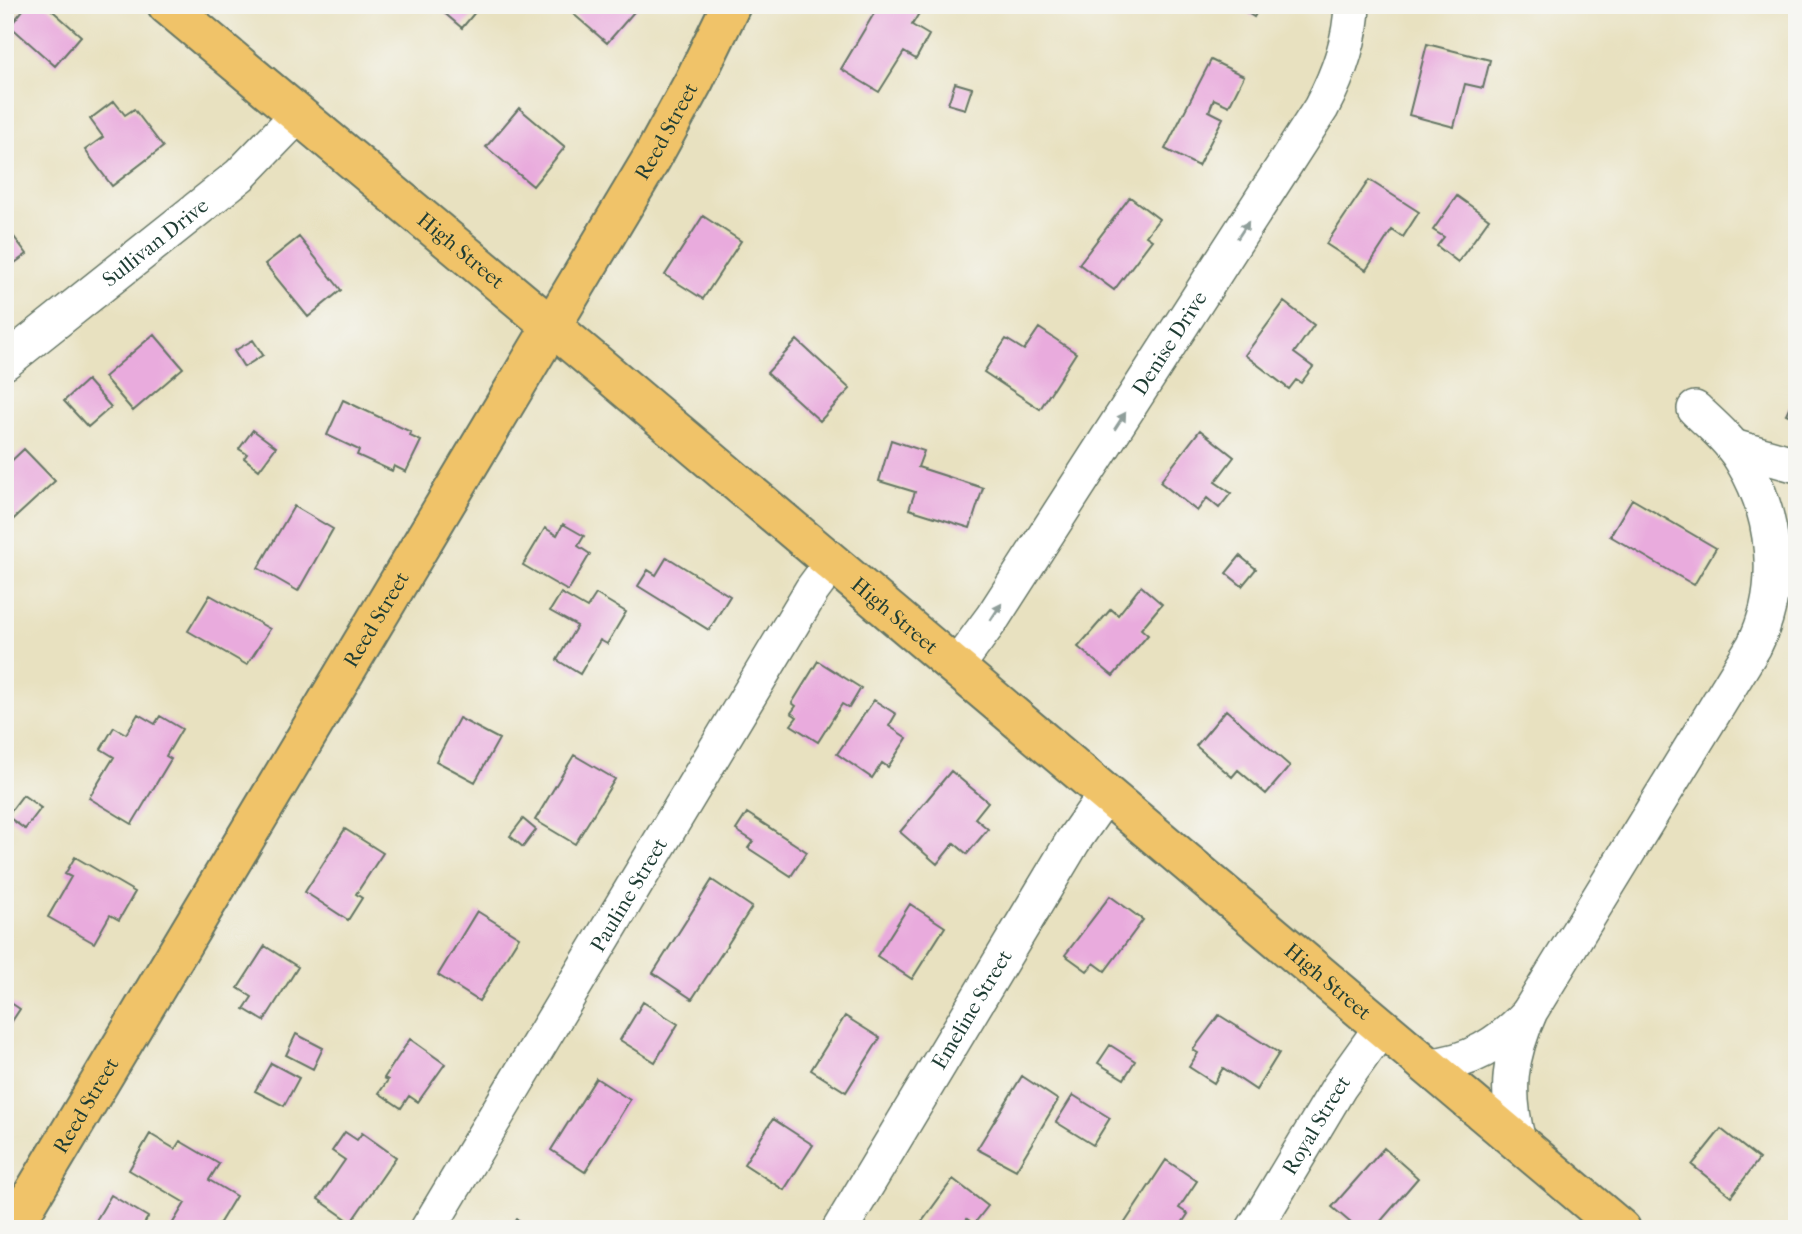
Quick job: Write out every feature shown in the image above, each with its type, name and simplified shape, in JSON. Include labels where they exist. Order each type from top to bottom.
[{"type":"main road","name":"High Street","points":[[167,5],[552,326],[1621,1229]]},
{"type":"main road","name":"Reed Street","points":[[12,1229],[552,326],[675,116],[731,5]]},
{"type":"street","name":"Denise Drive","points":[[956,667],[993,617],[1321,108],[1331,90],[1345,52],[1352,5]]},
{"type":"street","name":"Sullivan Drive","points":[[5,362],[240,175],[298,115]]},
{"type":"street","points":[[1518,1141],[1510,1111],[1511,1077],[1518,1043],[1530,1011],[1754,646],[1766,617],[1773,588],[1785,564],[1752,478],[1734,447],[1695,409]]},
{"type":"street","points":[[1734,447],[1797,465]]},
{"type":"street","name":"Pauline Street","points":[[428,1229],[812,590],[832,563]]},
{"type":"street","name":"Emeline Street","points":[[840,1229],[1073,841],[1106,794]]},
{"type":"street","points":[[1428,1066],[1448,1064],[1479,1053],[1507,1034],[1530,1011]]},
{"type":"street","name":"Royal Street","points":[[1254,1229],[1339,1087],[1382,1027]]},
{"type":"building","points":[[27,5],[46,5],[81,36],[55,66],[10,26]]},
{"type":"building","points":[[435,5],[481,5],[462,28]]},
{"type":"building","points":[[577,5],[640,5],[607,43],[571,12]]},
{"type":"building","points":[[879,5],[924,5],[912,25],[929,35],[916,59],[904,52],[879,92],[841,69]]},
{"type":"building","points":[[1235,5],[1261,5],[1254,17]]},
{"type":"building","points":[[1427,44],[1490,60],[1483,88],[1465,84],[1454,127],[1409,115]]},
{"type":"building","points":[[1211,60],[1244,76],[1229,106],[1214,99],[1209,111],[1223,118],[1198,166],[1165,149]]},
{"type":"building","points":[[955,83],[972,88],[965,109],[948,104]]},
{"type":"building","points":[[114,101],[125,115],[134,109],[163,147],[112,186],[85,150],[103,137],[90,119]]},
{"type":"building","points":[[519,108],[565,147],[533,186],[486,147]]},
{"type":"building","points":[[1369,180],[1419,212],[1403,237],[1392,230],[1366,270],[1326,244]]},
{"type":"building","points":[[1457,196],[1489,219],[1458,262],[1437,246],[1444,237],[1433,230]]},
{"type":"building","points":[[1130,197],[1159,219],[1146,236],[1152,240],[1114,290],[1079,264]]},
{"type":"building","points":[[703,216],[741,241],[703,299],[665,275]]},
{"type":"building","points":[[5,225],[27,254],[5,270]]},
{"type":"building","points":[[299,237],[341,290],[308,317],[265,264]]},
{"type":"building","points":[[1284,302],[1314,325],[1294,353],[1313,367],[1301,383],[1296,380],[1289,389],[1245,355]]},
{"type":"building","points":[[1039,328],[1076,353],[1040,409],[984,372],[1006,339],[1024,350]]},
{"type":"building","points":[[154,334],[183,368],[133,411],[104,377]]},
{"type":"building","points":[[253,340],[263,355],[244,367],[234,351]]},
{"type":"building","points":[[797,340],[850,389],[820,421],[767,373]]},
{"type":"building","points":[[87,380],[111,407],[88,427],[64,401]]},
{"type":"building","points":[[1797,390],[1797,419],[1786,414]]},
{"type":"building","points":[[343,400],[411,432],[410,436],[421,441],[406,472],[394,466],[392,471],[357,455],[359,450],[327,435]]},
{"type":"building","points":[[253,430],[276,447],[259,470],[244,458],[247,454],[239,449]]},
{"type":"building","points":[[1200,430],[1234,457],[1215,482],[1231,493],[1219,508],[1207,498],[1197,511],[1160,482]]},
{"type":"building","points":[[891,440],[924,451],[918,467],[983,488],[970,528],[909,509],[915,492],[879,481]]},
{"type":"building","points":[[24,449],[55,481],[5,527],[5,467]]},
{"type":"building","points":[[1632,499],[1716,548],[1694,585],[1610,536]]},
{"type":"building","points":[[294,506],[333,529],[298,591],[258,568]]},
{"type":"building","points":[[563,524],[584,536],[578,546],[590,554],[568,591],[523,565],[545,528],[557,535]]},
{"type":"building","points":[[1240,556],[1256,569],[1242,586],[1226,573]]},
{"type":"building","points":[[667,557],[730,596],[709,630],[638,586],[648,570],[656,575]]},
{"type":"building","points":[[1141,586],[1162,604],[1141,629],[1148,635],[1113,676],[1078,647],[1111,609],[1118,615]]},
{"type":"building","points":[[561,593],[587,608],[596,594],[626,612],[607,644],[600,640],[580,674],[557,660],[577,626],[550,611]]},
{"type":"building","points":[[210,595],[270,629],[247,665],[188,631]]},
{"type":"building","points":[[818,661],[861,688],[849,708],[842,704],[818,742],[791,725],[797,717],[791,713],[796,706],[792,703]]},
{"type":"building","points":[[874,700],[896,714],[889,726],[907,738],[888,767],[882,763],[872,778],[837,754]]},
{"type":"building","points":[[1226,710],[1290,766],[1266,794],[1238,770],[1232,777],[1196,746]]},
{"type":"building","points":[[138,714],[155,724],[160,716],[182,729],[166,756],[171,759],[132,824],[89,798],[114,757],[101,749],[114,727],[126,734]]},
{"type":"building","points":[[459,718],[499,739],[475,782],[436,761]]},
{"type":"building","points":[[574,755],[615,779],[575,844],[535,820]]},
{"type":"building","points":[[951,771],[988,802],[975,818],[988,829],[967,854],[954,843],[937,864],[900,832]]},
{"type":"building","points":[[23,795],[41,808],[25,829],[7,816]]},
{"type":"building","points":[[747,813],[807,852],[791,876],[748,848],[753,841],[736,830]]},
{"type":"building","points":[[523,819],[536,830],[523,847],[510,836]]},
{"type":"building","points":[[345,829],[383,853],[356,894],[362,898],[348,920],[305,892]]},
{"type":"building","points":[[75,857],[135,892],[119,920],[110,915],[94,943],[48,917],[71,877],[65,874]]},
{"type":"building","points":[[712,880],[752,907],[692,999],[653,973]]},
{"type":"building","points":[[1110,896],[1143,920],[1105,971],[1094,963],[1087,971],[1065,955]]},
{"type":"building","points":[[910,904],[945,927],[912,979],[877,956]]},
{"type":"building","points":[[477,911],[519,937],[479,1001],[438,975]]},
{"type":"building","points":[[265,946],[298,967],[264,1021],[244,1009],[252,997],[238,988]]},
{"type":"building","points":[[5,999],[20,1009],[5,1032]]},
{"type":"building","points":[[643,1002],[678,1024],[655,1062],[620,1040]]},
{"type":"building","points":[[1219,1015],[1279,1053],[1256,1090],[1223,1068],[1214,1083],[1189,1067],[1198,1053],[1193,1050]]},
{"type":"building","points":[[845,1016],[880,1038],[846,1092],[811,1070]]},
{"type":"building","points":[[296,1034],[323,1048],[313,1069],[286,1055]]},
{"type":"building","points":[[410,1039],[445,1064],[418,1102],[409,1096],[401,1108],[379,1093],[388,1080],[384,1078]]},
{"type":"building","points":[[1110,1045],[1135,1061],[1124,1079],[1098,1063]]},
{"type":"building","points":[[271,1063],[299,1078],[284,1106],[255,1091]]},
{"type":"building","points":[[1022,1076],[1058,1100],[1016,1170],[977,1149]]},
{"type":"building","points":[[596,1078],[630,1100],[585,1172],[551,1150]]},
{"type":"building","points":[[1073,1095],[1110,1118],[1093,1145],[1056,1122]]},
{"type":"building","points":[[773,1119],[813,1145],[784,1190],[744,1164]]},
{"type":"building","points":[[1721,1129],[1759,1159],[1731,1196],[1692,1165]]},
{"type":"building","points":[[345,1132],[357,1140],[362,1133],[396,1157],[351,1222],[318,1199],[345,1160],[332,1151]]},
{"type":"building","points":[[150,1134],[175,1149],[180,1141],[219,1164],[209,1180],[236,1196],[216,1229],[176,1229],[171,1226],[185,1203],[129,1170]]},
{"type":"building","points":[[1384,1148],[1418,1178],[1374,1229],[1358,1229],[1332,1207]]},
{"type":"building","points":[[1166,1160],[1197,1181],[1179,1208],[1188,1214],[1178,1229],[1124,1229],[1122,1227]]},
{"type":"building","points":[[953,1179],[988,1206],[974,1224],[967,1219],[960,1229],[929,1229],[921,1223]]},
{"type":"building","points":[[111,1195],[148,1217],[141,1229],[91,1229]]},
{"type":"building","points":[[517,1219],[532,1229],[510,1229]]}]
